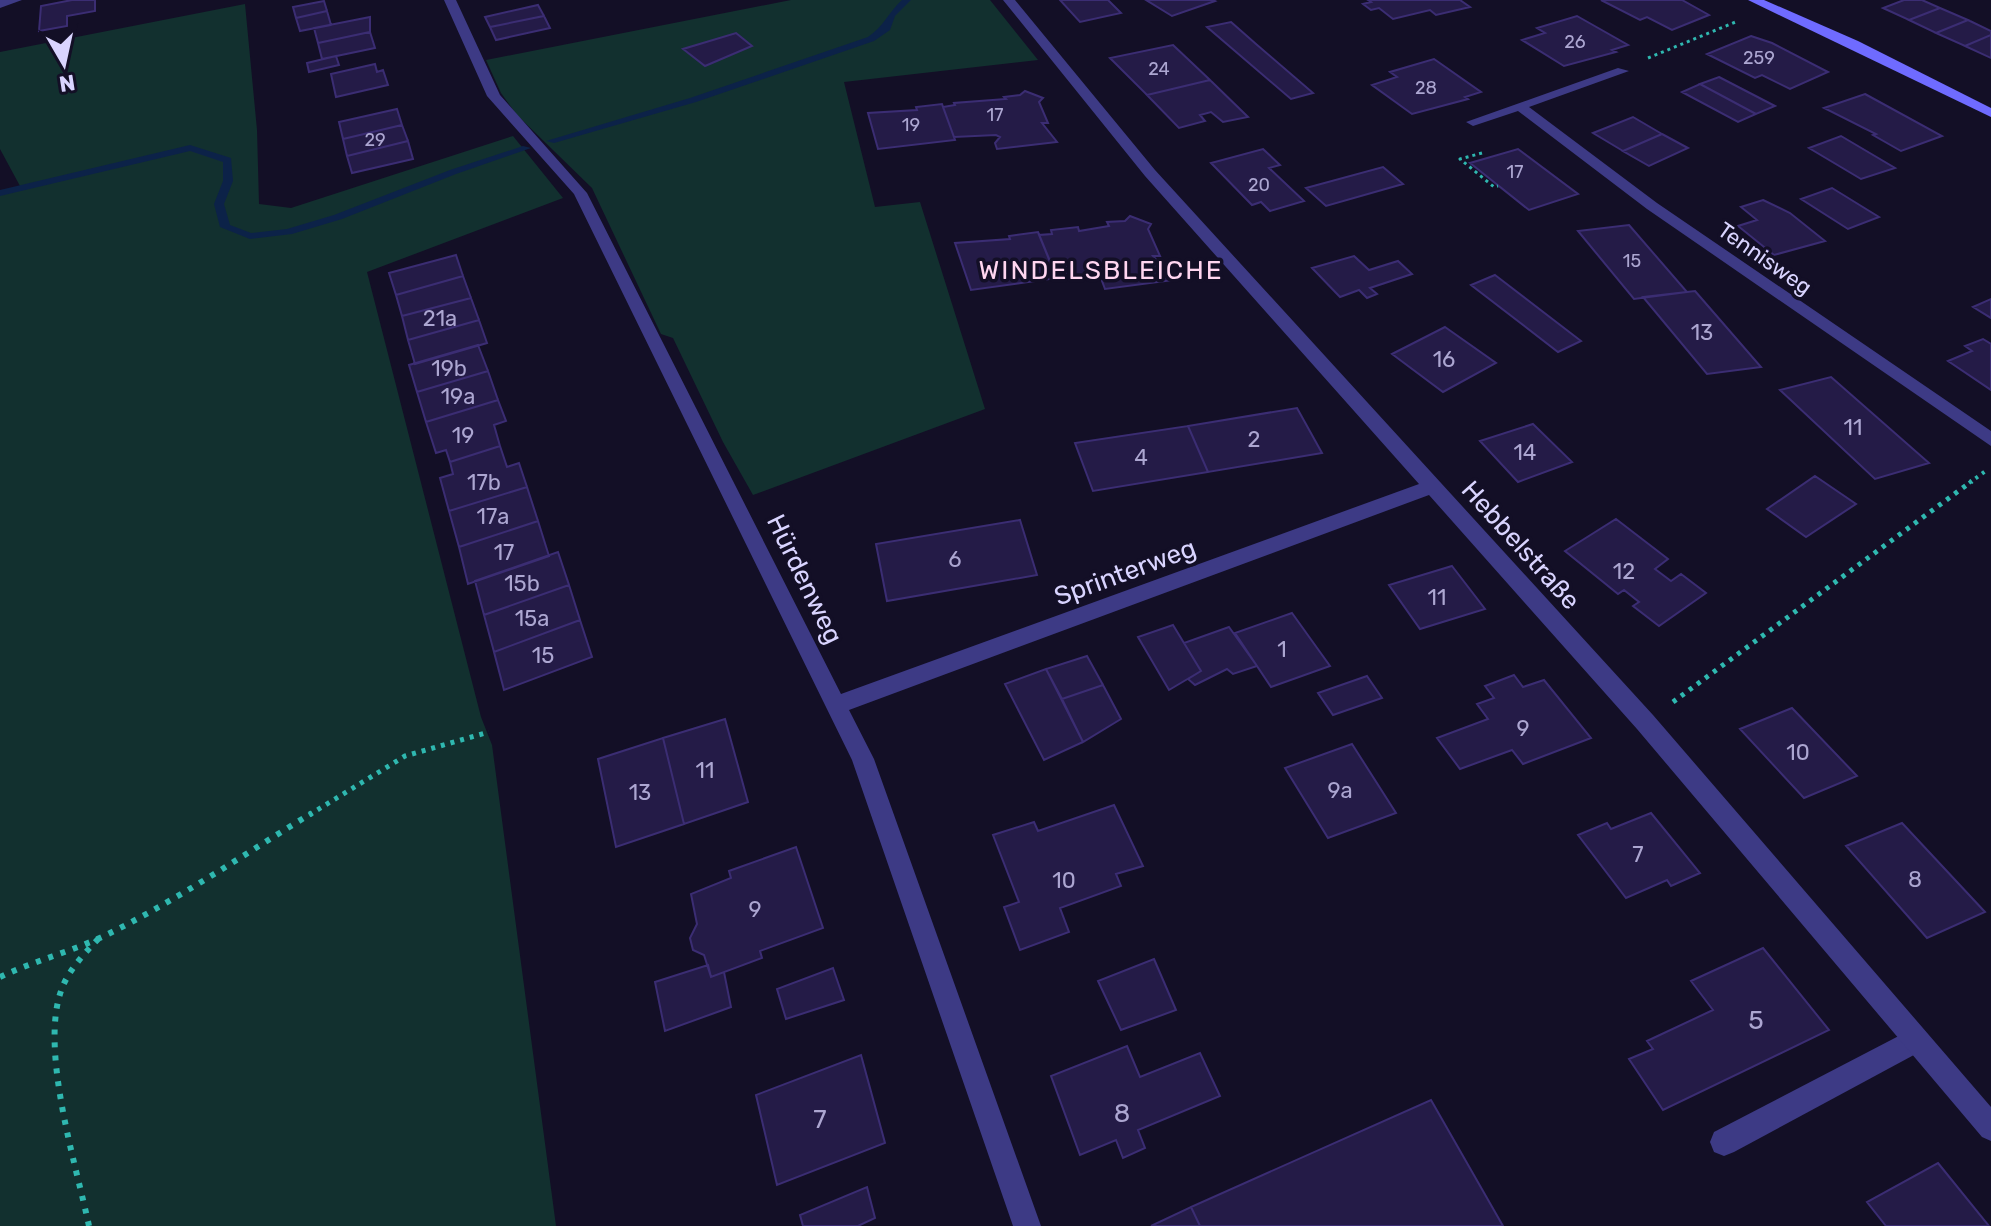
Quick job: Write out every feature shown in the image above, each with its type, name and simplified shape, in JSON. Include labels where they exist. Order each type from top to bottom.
[{"type":"main road","points":[[1754,0],[1854,44],[1991,113]]},
{"type":"street","points":[[0,4],[16,0]]},
{"type":"street","name":"Hürdenweg","points":[[450,0],[494,96],[580,193],[863,759],[1027,1226]]},
{"type":"street","name":"Hebbelstraße","points":[[1009,0],[1150,173],[1645,722],[1991,1128]]},
{"type":"street","points":[[1473,122],[1623,71]]},
{"type":"street","name":"Tennisweg","points":[[1519,106],[1652,206],[1991,440]]},
{"type":"street","name":"Sprinterweg","points":[[834,706],[1433,486]]},
{"type":"street","points":[[1724,1142],[1916,1040]]},
{"type":"path","points":[[1623,71],[1750,16]]},
{"type":"path","points":[[1487,151],[1460,159],[1494,187],[1498,186]]},
{"type":"path","points":[[1645,722],[1991,467]]},
{"type":"path","points":[[0,977],[38,959],[101,937],[161,905],[405,756],[489,732]]},
{"type":"path","points":[[89,1226],[53,1044],[59,995],[77,962],[101,937]]},
{"type":"green space","points":[[791,0],[990,0],[1038,60],[844,82],[875,207],[920,202],[985,409],[753,495],[723,442],[673,338],[661,334],[592,188],[517,115],[501,93],[486,60]]},
{"type":"green space","points":[[245,4],[257,130],[259,204],[291,208],[513,136],[563,198],[367,272],[481,717],[492,745],[556,1226],[0,1226],[0,191],[20,186],[0,149],[0,52]]},
{"type":"building","points":[[72,0],[95,0],[95,11],[67,16],[67,26],[39,31],[41,6]]},
{"type":"building","points":[[1060,0],[1108,0],[1121,13],[1080,22]]},
{"type":"building","points":[[1146,0],[1213,0],[1215,1],[1172,16]]},
{"type":"building","points":[[1368,0],[1460,0],[1470,7],[1436,15],[1430,10],[1393,19],[1379,8],[1371,10],[1363,4],[1371,2]]},
{"type":"building","points":[[1601,0],[1682,0],[1709,15],[1672,30],[1647,17],[1640,20]]},
{"type":"building","points":[[1904,0],[1922,0],[1940,8],[1909,20],[1883,8]]},
{"type":"building","points":[[324,1],[327,11],[296,18],[293,7]]},
{"type":"building","points":[[538,5],[544,16],[490,27],[485,17]]},
{"type":"building","points":[[1940,8],[1968,20],[1936,33],[1909,20]]},
{"type":"building","points":[[327,11],[331,25],[300,31],[296,18]]},
{"type":"building","points":[[544,16],[550,28],[496,40],[490,27]]},
{"type":"building","points":[[1577,16],[1628,45],[1612,50],[1616,52],[1564,66],[1522,40],[1545,33],[1537,28]]},
{"type":"building","points":[[370,17],[370,32],[318,43],[314,28]]},
{"type":"building","points":[[1968,20],[1991,31],[1991,35],[1965,46],[1936,33]]},
{"type":"building","points":[[1231,22],[1313,93],[1291,99],[1207,27]]},
{"type":"building","points":[[370,32],[375,48],[322,59],[318,43]]},
{"type":"building","points":[[736,33],[752,46],[705,66],[683,49]]},
{"type":"building","points":[[1991,35],[1991,58],[1965,46]]},
{"type":"building","points":[[1751,36],[1772,43],[1828,72],[1790,89],[1762,75],[1755,78],[1707,54]]},
{"type":"building","points":[[1173,45],[1210,80],[1147,95],[1110,58]]},
{"type":"building","points":[[336,56],[339,65],[309,72],[307,63]]},
{"type":"building","points":[[1434,59],[1481,92],[1465,97],[1468,99],[1412,114],[1372,85],[1397,77],[1390,72]]},
{"type":"building","points":[[375,64],[377,72],[383,70],[388,85],[336,97],[331,74]]},
{"type":"building","points":[[1719,77],[1775,106],[1756,114],[1700,84]]},
{"type":"building","points":[[1210,80],[1248,117],[1223,122],[1211,112],[1200,115],[1205,121],[1179,128],[1147,95]]},
{"type":"building","points":[[1700,84],[1756,114],[1738,122],[1682,92]]},
{"type":"building","points":[[1025,91],[1043,98],[1039,102],[1048,123],[1042,123],[1057,142],[997,149],[995,143],[1000,137],[996,135],[954,137],[943,107],[954,103],[1006,99],[1004,97],[1020,95]]},
{"type":"building","points":[[1865,94],[1942,136],[1901,151],[1873,135],[1876,134],[1824,108]]},
{"type":"building","points":[[942,104],[955,140],[878,149],[868,113],[917,110],[916,107]]},
{"type":"building","points":[[397,109],[402,125],[343,139],[339,122]]},
{"type":"building","points":[[1633,117],[1662,134],[1623,151],[1593,133]]},
{"type":"building","points":[[402,125],[408,141],[347,156],[343,139]]},
{"type":"building","points":[[1662,134],[1688,148],[1649,166],[1623,151]]},
{"type":"building","points":[[1841,136],[1895,168],[1861,179],[1809,148]]},
{"type":"building","points":[[408,141],[413,159],[352,173],[347,156]]},
{"type":"building","points":[[1263,149],[1280,165],[1269,168],[1304,201],[1270,211],[1261,202],[1252,205],[1211,163]]},
{"type":"building","points":[[1518,149],[1578,194],[1529,210],[1470,163]]},
{"type":"building","points":[[1383,167],[1403,184],[1326,206],[1306,188]]},
{"type":"building","points":[[1832,188],[1879,217],[1848,229],[1801,199]]},
{"type":"building","points":[[1763,200],[1790,213],[1825,241],[1774,255],[1738,226],[1757,220],[1741,207]]},
{"type":"building","points":[[1130,216],[1151,224],[1148,229],[1160,256],[1153,256],[1173,280],[1105,289],[1102,281],[1107,274],[1102,272],[1071,276],[1069,272],[1055,274],[1039,235],[1052,234],[1051,230],[1078,227],[1079,231],[1109,226],[1107,222],[1125,221]]},
{"type":"building","points":[[1629,225],[1687,292],[1634,299],[1578,231]]},
{"type":"building","points":[[1038,232],[1057,278],[971,290],[955,243],[1010,239],[1009,236]]},
{"type":"building","points":[[456,255],[463,276],[396,295],[389,273]]},
{"type":"building","points":[[1354,256],[1369,270],[1398,261],[1412,274],[1370,288],[1377,294],[1367,298],[1359,290],[1340,297],[1312,268]]},
{"type":"building","points":[[1495,275],[1581,341],[1558,352],[1471,285]]},
{"type":"building","points":[[463,276],[471,298],[402,316],[396,295]]},
{"type":"building","points":[[1695,291],[1761,367],[1707,374],[1643,297]]},
{"type":"building","points":[[471,298],[479,320],[408,340],[402,316]]},
{"type":"building","points":[[1991,299],[1991,318],[1973,307]]},
{"type":"building","points":[[479,320],[487,343],[415,364],[408,340]]},
{"type":"building","points":[[1445,327],[1496,363],[1443,392],[1392,354]]},
{"type":"building","points":[[1983,339],[1991,344],[1991,390],[1948,361],[1972,351],[1965,346]]},
{"type":"building","points":[[478,345],[488,371],[417,392],[409,365]]},
{"type":"building","points":[[488,371],[498,400],[426,422],[417,392]]},
{"type":"building","points":[[1831,377],[1929,463],[1875,479],[1780,390]]},
{"type":"building","points":[[498,400],[506,421],[494,425],[500,446],[450,462],[446,450],[436,453],[426,422]]},
{"type":"building","points":[[1297,408],[1322,453],[1208,472],[1188,426]]},
{"type":"building","points":[[1533,424],[1572,462],[1518,482],[1480,441]]},
{"type":"building","points":[[1188,426],[1208,472],[1093,491],[1075,443]]},
{"type":"building","points":[[500,446],[507,467],[519,463],[527,487],[449,511],[440,478],[453,474],[450,462]]},
{"type":"building","points":[[1815,476],[1856,504],[1806,537],[1767,509]]},
{"type":"building","points":[[527,487],[538,521],[459,547],[449,511]]},
{"type":"building","points":[[1616,519],[1668,559],[1655,569],[1671,581],[1681,574],[1706,593],[1659,626],[1633,606],[1639,602],[1624,590],[1618,594],[1565,551]]},
{"type":"building","points":[[1020,520],[1037,575],[887,601],[876,544]]},
{"type":"building","points":[[538,521],[549,556],[468,584],[459,547]]},
{"type":"building","points":[[558,552],[569,585],[484,615],[475,581]]},
{"type":"building","points":[[1452,566],[1485,609],[1420,629],[1389,585]]},
{"type":"building","points":[[569,585],[580,620],[494,652],[484,615]]},
{"type":"building","points":[[1292,613],[1330,666],[1271,687],[1235,633]]},
{"type":"building","points":[[580,620],[592,657],[504,690],[494,652]]},
{"type":"building","points":[[1173,625],[1201,671],[1169,690],[1138,637]]},
{"type":"building","points":[[1229,627],[1257,666],[1233,674],[1227,669],[1195,685],[1188,679],[1201,671],[1184,643]]},
{"type":"building","points":[[1087,656],[1103,685],[1062,699],[1046,669]]},
{"type":"building","points":[[1046,669],[1083,742],[1044,760],[1005,684]]},
{"type":"building","points":[[1514,675],[1523,687],[1544,680],[1591,738],[1523,764],[1512,750],[1460,769],[1437,738],[1488,719],[1477,704],[1494,698],[1485,686]]},
{"type":"building","points":[[1367,676],[1382,698],[1333,715],[1318,693]]},
{"type":"building","points":[[1103,685],[1121,719],[1083,742],[1062,699]]},
{"type":"building","points":[[1792,708],[1857,776],[1804,798],[1740,729]]},
{"type":"building","points":[[725,719],[748,802],[684,824],[663,738]]},
{"type":"building","points":[[663,738],[684,824],[616,847],[598,759]]},
{"type":"building","points":[[1352,744],[1396,813],[1328,838],[1285,768]]},
{"type":"building","points":[[1114,805],[1143,866],[1116,874],[1121,886],[1060,908],[1069,932],[1020,950],[1004,907],[1019,902],[993,835],[1034,822],[1038,831]]},
{"type":"building","points":[[1651,813],[1700,873],[1671,886],[1667,880],[1626,898],[1578,835],[1607,823],[1611,829]]},
{"type":"building","points":[[1902,823],[1985,912],[1927,938],[1846,846]]},
{"type":"building","points":[[796,847],[823,928],[760,951],[762,958],[711,977],[704,955],[693,950],[690,938],[697,924],[691,894],[731,878],[729,871]]},
{"type":"building","points":[[1763,948],[1829,1030],[1663,1110],[1629,1059],[1653,1049],[1647,1041],[1713,1010],[1691,981]]},
{"type":"building","points":[[1154,959],[1176,1010],[1121,1030],[1098,981]]},
{"type":"building","points":[[708,965],[711,977],[724,972],[731,1007],[665,1031],[655,982]]},
{"type":"building","points":[[833,968],[844,1000],[786,1019],[777,989]]},
{"type":"building","points":[[1127,1046],[1140,1077],[1200,1053],[1220,1096],[1138,1130],[1145,1148],[1123,1158],[1116,1140],[1080,1155],[1051,1076]]},
{"type":"building","points":[[861,1055],[885,1143],[777,1185],[756,1095]]},
{"type":"building","points":[[1431,1100],[1503,1226],[1200,1226],[1191,1207]]},
{"type":"building","points":[[1938,1163],[1989,1226],[1886,1226],[1867,1202]]},
{"type":"building","points":[[867,1187],[875,1218],[858,1226],[803,1226],[800,1215]]},
{"type":"building","points":[[1191,1207],[1200,1226],[1151,1226]]},
{"type":"waterway","points":[[551,141],[693,100],[871,39],[887,28],[891,15],[907,0]]},
{"type":"waterway","points":[[0,193],[190,148],[228,160],[228,181],[219,204],[225,227],[250,236],[288,232],[338,217],[453,172],[526,148]]},
{"type":"district","name":"WINDELSBLEICHE","points":[[1101,270]]}]
